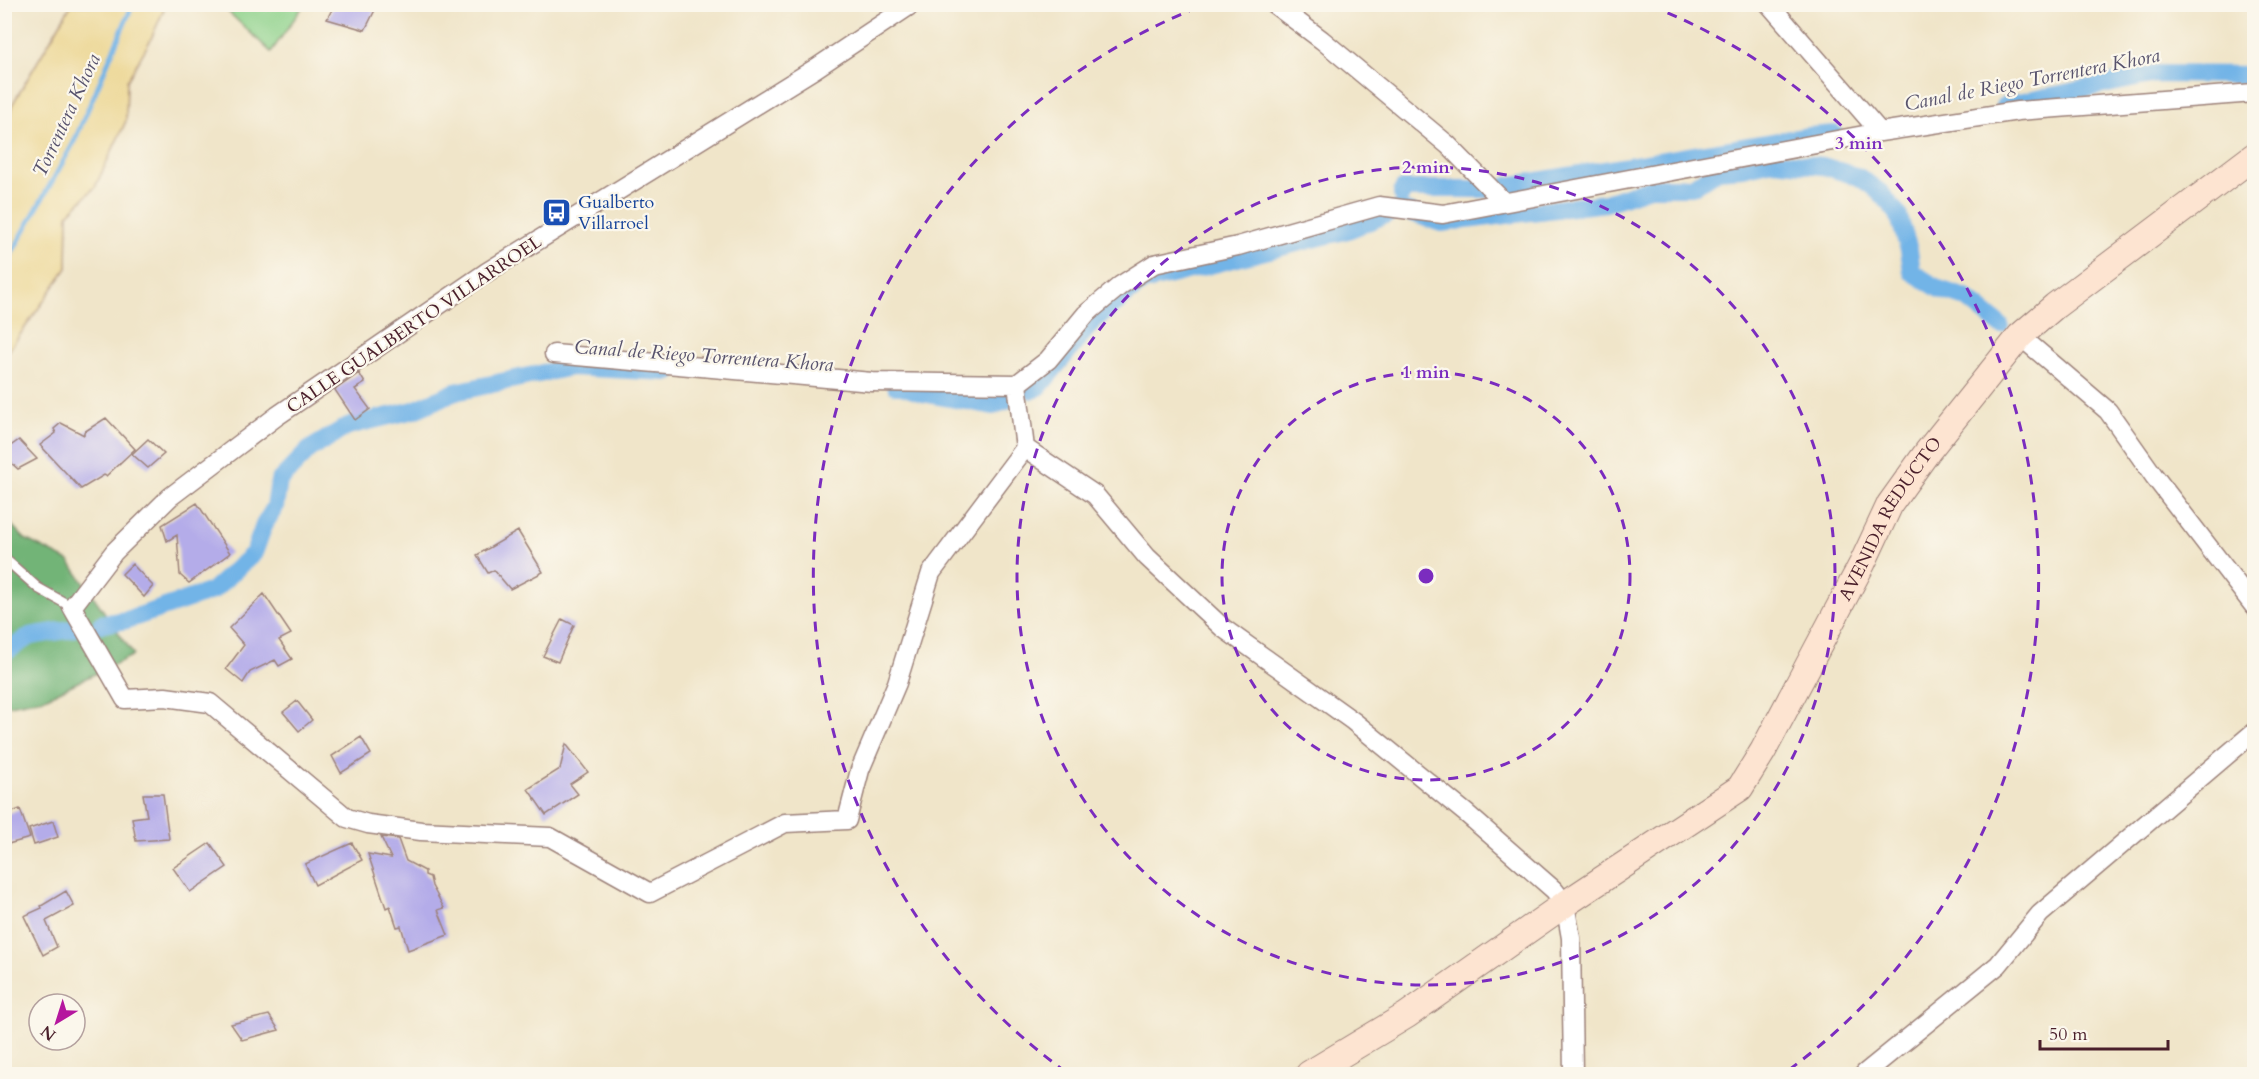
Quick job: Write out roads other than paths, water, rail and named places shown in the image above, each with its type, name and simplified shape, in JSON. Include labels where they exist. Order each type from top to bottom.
[{"type":"main road","name":"AVENIDA REDUCTO","points":[[1309,1074],[1407,1015],[1565,904],[1740,788],[1763,751],[1862,564],[1890,504],[2020,336],[2055,306],[2254,156]]},
{"type":"street","name":"CALLE GUALBERTO VILLARROEL","points":[[72,607],[114,552],[170,497],[277,416],[487,272],[816,68],[912,4]]},
{"type":"street","points":[[1274,4],[1322,40],[1448,145],[1504,202]]},
{"type":"street","points":[[1769,4],[1880,132]]},
{"type":"street","points":[[554,354],[872,382],[1017,384],[1048,360],[1086,314],[1121,285],[1154,264],[1238,246],[1380,206],[1443,214],[1880,132],[2018,111],[2254,93]]},
{"type":"street","points":[[2020,336],[2109,411],[2154,476],[2254,606]]},
{"type":"street","points":[[72,607],[125,699],[165,697],[210,703],[347,818],[368,824],[421,831],[550,837],[650,893],[785,823],[847,820],[860,770],[897,682],[931,573],[1025,448],[1017,384]]},
{"type":"street","points":[[1025,448],[1095,495],[1147,557],[1223,628],[1353,721],[1476,822],[1554,890],[1565,904],[1571,938],[1573,1074]]},
{"type":"street","points":[[1864,1074],[1998,965],[2040,914],[2254,732]]},
{"type":"lane","points":[[4,558],[38,588],[72,607]]},
{"type":"waterway","name":"Torrentera Khora","points":[[4,267],[73,144],[133,4]]},
{"type":"waterway","name":"Canal de Riego Torrentera Khora","points":[[2004,106],[2155,74],[2254,75]]},
{"type":"waterway","name":"Canal de Riego Torrentera Khora","points":[[1507,186],[1809,136],[1834,134]]},
{"type":"waterway","name":"Canal de Riego Torrentera Khora","points":[[1032,390],[1039,387],[1093,321],[1143,282],[1348,230],[1400,209],[1441,223],[1606,203],[1652,187],[1692,187],[1718,170],[1743,168],[1773,161],[1823,166],[1859,177],[1880,192],[1898,214],[1909,250],[1912,272],[1939,289],[1966,298],[2000,325]]},
{"type":"waterway","name":"Canal de Riego Torrentera Khora","points":[[1402,194],[1403,189],[1488,189]]},
{"type":"waterway","name":"Canal de Riego Torrentera Khora","points":[[101,624],[127,620],[212,591],[254,553],[264,525],[275,507],[279,481],[310,449],[348,426],[414,410],[455,392],[571,367],[668,372]]},
{"type":"waterway","name":"Canal de Riego Torrentera Khora","points":[[896,386],[993,406],[1005,401]]},
{"type":"waterway","name":"Canal de Riego Torrentera Khora","points":[[4,653],[30,636],[72,629]]},
{"type":"place","name":"Gualberto Villarroel","points":[[557,212]]}]
